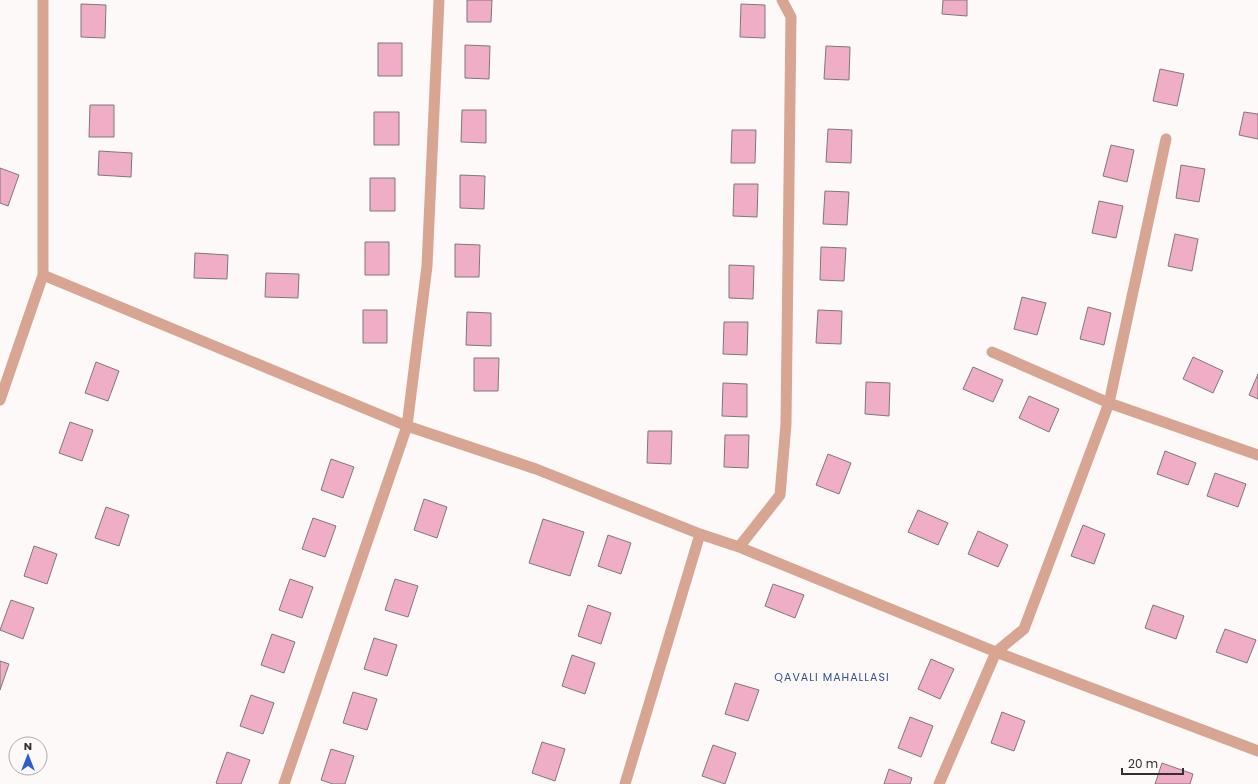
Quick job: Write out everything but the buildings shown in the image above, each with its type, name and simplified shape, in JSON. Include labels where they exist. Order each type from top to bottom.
[{"type":"street","points":[[0,400],[43,275],[43,0]]},
{"type":"street","points":[[284,784],[407,426],[427,266],[439,0]]},
{"type":"street","points":[[739,546],[780,496],[786,424],[791,17],[782,0]]},
{"type":"street","points":[[939,784],[996,652],[1024,630],[1109,403],[1166,139]]},
{"type":"street","points":[[43,275],[407,426],[536,469],[700,534],[739,546],[996,652],[1258,751]]},
{"type":"street","points":[[992,352],[1109,403],[1258,455]]},
{"type":"street","points":[[625,784],[700,534]]},
{"type":"district","name":"QAVALI MAHALLASI","points":[[832,677]]}]
